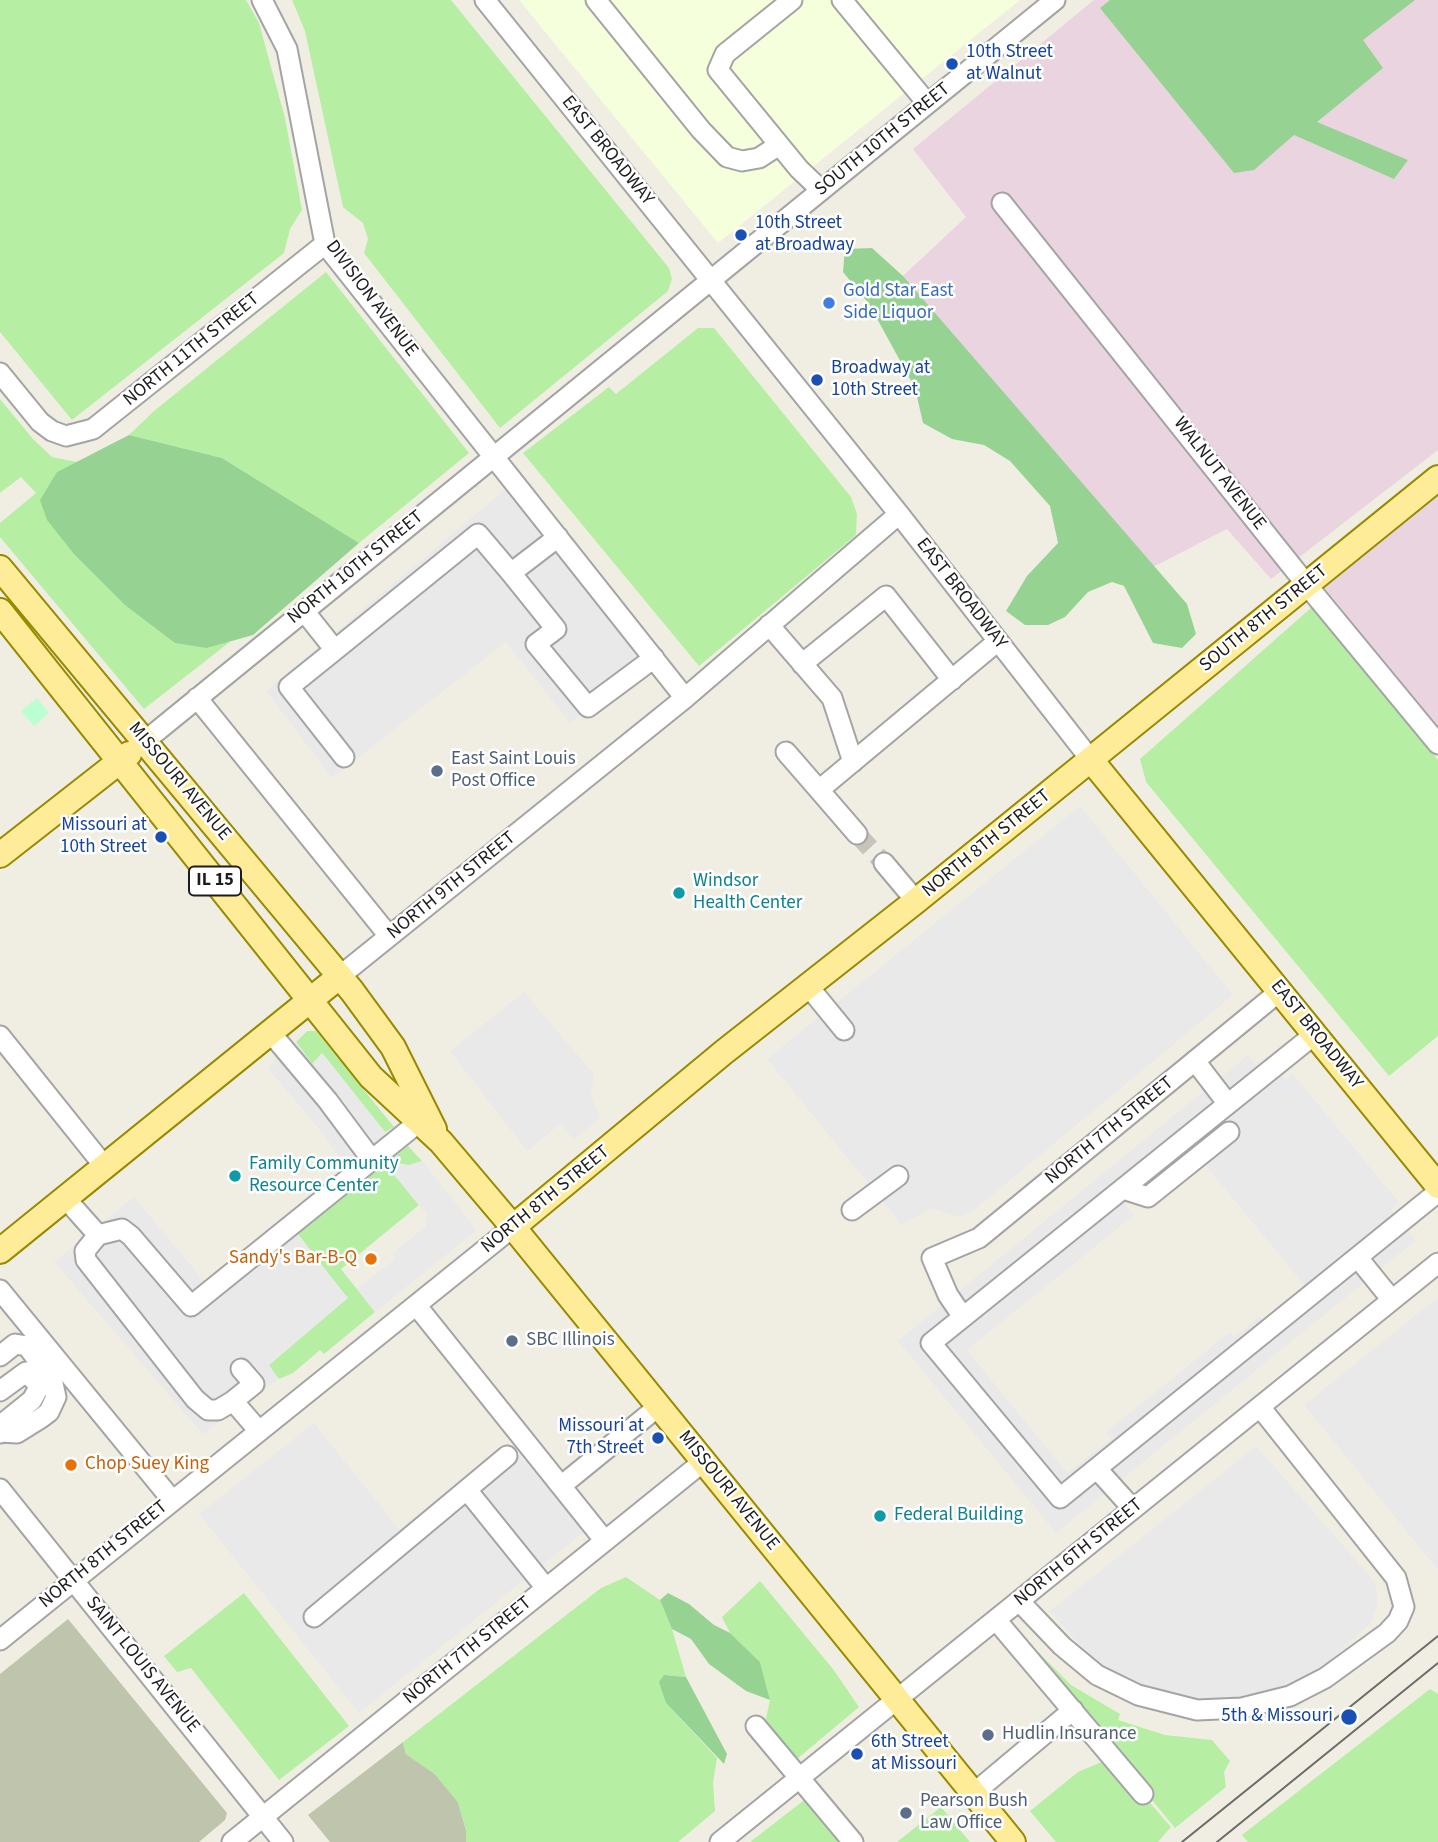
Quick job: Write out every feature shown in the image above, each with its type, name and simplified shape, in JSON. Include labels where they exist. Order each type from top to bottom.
[{"type":"main road","name":"SOUTH 8TH STREET","points":[[1091,760],[1438,478]]},
{"type":"main road","name":"MISSOURI AVENUE","points":[[0,568],[340,976],[393,1047],[441,1142]]},
{"type":"main road","name":"MISSOURI AVENUE","points":[[0,611],[118,763],[312,999],[371,1077],[441,1142],[513,1227],[1013,1842]]},
{"type":"main road","name":"NORTH 10TH STREET","points":[[0,855],[145,741]]},
{"type":"main road","name":"NORTH 8TH STREET","points":[[513,1227],[1091,760]]},
{"type":"main road","name":"EAST BROADWAY","points":[[1091,760],[1438,1186]]},
{"type":"main road","name":"NORTH 9TH STREET","points":[[0,1251],[340,976]]},
{"type":"street","name":"DIVISION AVENUE","points":[[262,0],[287,49],[325,244],[685,698]]},
{"type":"street","name":"EAST BROADWAY","points":[[485,0],[898,514],[1091,760]]},
{"type":"street","points":[[596,0],[701,130],[727,157],[742,161],[759,159],[779,145]]},
{"type":"street","points":[[792,0],[725,54],[718,70],[779,145],[821,190]]},
{"type":"street","points":[[842,0],[926,103]]},
{"type":"street","name":"SOUTH 10TH STREET","points":[[711,281],[1055,0]]},
{"type":"street","name":"WALNUT AVENUE","points":[[1002,202],[1306,584],[1438,744]]},
{"type":"street","name":"NORTH 11TH STREET","points":[[0,373],[40,422],[52,431],[66,436],[93,429],[325,244]]},
{"type":"street","name":"NORTH 10TH STREET","points":[[145,741],[492,456],[711,281]]},
{"type":"street","name":"NORTH 9TH STREET","points":[[340,976],[685,698],[898,514]]},
{"type":"street","points":[[344,757],[289,687],[478,534],[556,629],[536,644],[589,707],[654,659]]},
{"type":"street","points":[[511,573],[558,537]]},
{"type":"street","points":[[802,664],[886,596],[952,680]]},
{"type":"street","points":[[304,611],[335,650]]},
{"type":"street","points":[[769,625],[832,698],[853,762]]},
{"type":"street","points":[[819,790],[998,641]]},
{"type":"street","points":[[197,698],[389,936]]},
{"type":"street","points":[[786,752],[857,834]]},
{"type":"street","points":[[884,863],[916,901]]},
{"type":"street","points":[[808,986],[844,1030]]},
{"type":"street","name":"NORTH 7TH STREET","points":[[963,1317],[948,1295],[932,1258],[979,1238],[1280,991]]},
{"type":"street","points":[[270,1032],[328,1101],[372,1160]]},
{"type":"street","points":[[1315,1034],[931,1343],[1060,1498],[1438,1192]]},
{"type":"street","points":[[0,1036],[105,1167]]},
{"type":"street","points":[[1195,1061],[1228,1104]]},
{"type":"street","points":[[241,1369],[254,1384],[218,1410],[208,1410],[195,1399],[86,1260],[85,1251],[98,1235],[122,1229],[191,1306],[419,1122]]},
{"type":"street","points":[[1123,1189],[1148,1197],[1229,1132]]},
{"type":"street","points":[[852,1210],[898,1176]]},
{"type":"street","points":[[66,1199],[98,1235]]},
{"type":"street","name":"NORTH 8TH STREET","points":[[0,1640],[513,1227]]},
{"type":"street","points":[[1358,1258],[1392,1300]]},
{"type":"street","name":"NORTH 6TH STREET","points":[[720,1842],[1438,1263]]},
{"type":"street","points":[[0,1290],[172,1500]]},
{"type":"street","points":[[416,1305],[605,1541]]},
{"type":"street","points":[[0,1356],[15,1344],[27,1346],[52,1379],[56,1397],[49,1412],[41,1418],[17,1433],[0,1432],[6,1421],[32,1400],[38,1389],[37,1382],[26,1373],[0,1391]]},
{"type":"street","points":[[233,1401],[259,1431]]},
{"type":"street","points":[[561,1486],[659,1406]]},
{"type":"street","points":[[1019,1601],[1062,1646],[1097,1675],[1138,1695],[1197,1710],[1242,1709],[1290,1696],[1325,1678],[1378,1640],[1393,1627],[1402,1613],[1404,1601],[1400,1586],[1383,1558],[1260,1407]]},
{"type":"street","points":[[313,1617],[507,1456]]},
{"type":"street","name":"NORTH 7TH STREET","points":[[232,1842],[704,1461]]},
{"type":"street","points":[[1097,1469],[1133,1509]]},
{"type":"street","name":"SAINT LOUIS AVENUE","points":[[0,1489],[283,1842]]},
{"type":"street","points":[[467,1490],[546,1588]]},
{"type":"street","points":[[996,1619],[1143,1794]]},
{"type":"street","points":[[974,1793],[1073,1710]]},
{"type":"street","points":[[756,1726],[853,1842]]},
{"type":"shaded area","points":[[519,0],[1020,0],[718,243]]},
{"type":"shaded area","points":[[1094,0],[1438,0],[1438,450],[1271,579],[1227,529],[1153,567],[903,276],[966,217],[913,149]]},
{"type":"shaded area","points":[[514,482],[654,658],[570,723],[506,642],[332,778],[266,691]]},
{"type":"shaded area","points":[[1438,496],[1438,727],[1324,587]]},
{"type":"shaded area","points":[[1080,806],[1233,995],[974,1210],[961,1217],[932,1209],[901,1224],[767,1059]]},
{"type":"shaded area","points":[[524,992],[594,1074],[591,1096],[600,1118],[574,1140],[560,1124],[527,1151],[450,1051]]},
{"type":"shaded area","points":[[296,1042],[312,1064],[322,1053],[399,1150],[358,1185],[324,1135],[267,1067]]},
{"type":"shaded area","points":[[1248,1055],[1256,1065],[1267,1056],[1286,1080],[1293,1074],[1399,1202],[1391,1209],[1416,1240],[1056,1533],[898,1341]],"holes":[[[1193,1150],[1309,1291],[1266,1325],[1260,1316],[1234,1337],[1230,1332],[1106,1432],[1111,1439],[1067,1473],[967,1350],[1134,1215],[1125,1204]]]},
{"type":"shaded area","points":[[422,1161],[477,1230],[375,1312],[357,1289],[395,1259],[392,1254],[426,1226],[427,1215],[391,1171],[398,1163],[410,1165]]},
{"type":"shaded area","points":[[134,1197],[204,1281],[284,1218],[348,1298],[269,1365],[279,1379],[203,1434],[54,1262]]},
{"type":"shaded area","points":[[1438,1297],[1438,1570],[1304,1405]]},
{"type":"shaded area","points":[[314,1423],[399,1529],[508,1443],[586,1530],[359,1713],[199,1514]]},
{"type":"shaded area","points":[[1256,1446],[1375,1582],[1378,1603],[1371,1623],[1318,1671],[1279,1693],[1233,1700],[1189,1699],[1132,1683],[1094,1661],[1050,1611]]},
{"type":"shaded area","points":[[68,1619],[227,1813],[225,1820],[199,1842],[0,1842],[0,1674]]},
{"type":"shaded area","points":[[403,1742],[406,1754],[435,1774],[458,1802],[466,1830],[466,1842],[330,1842],[308,1815]]},
{"type":"green space","points":[[0,0],[246,0],[259,23],[285,118],[302,210],[290,229],[284,253],[72,420],[0,332]]},
{"type":"green space","points":[[292,0],[451,0],[669,268],[672,279],[668,291],[500,428],[364,253],[368,239],[363,223],[343,207],[305,31]]},
{"type":"green space","points":[[1110,0],[1415,0],[1363,40],[1383,68],[1317,122],[1408,160],[1394,179],[1294,135],[1254,170],[1234,173],[1100,8]]},
{"type":"green space","points":[[872,248],[903,276],[1187,604],[1196,634],[1182,648],[1153,643],[1124,586],[1112,582],[1088,592],[1065,617],[1048,625],[1025,625],[1006,611],[1027,576],[1058,543],[1050,506],[1010,461],[984,445],[952,439],[923,423],[915,388],[869,304],[843,272],[845,249]]},
{"type":"green space","points":[[326,272],[469,453],[359,543],[222,458],[129,435],[154,411]]},
{"type":"green space","points":[[698,328],[714,328],[851,497],[857,514],[856,535],[699,666],[523,453],[609,387],[616,394]]},
{"type":"green space","points":[[0,399],[33,439],[52,457],[77,462],[57,472],[207,648],[231,641],[144,709],[0,537],[0,523],[36,493],[21,477],[0,493]]},
{"type":"green space","points":[[129,435],[222,458],[359,543],[253,635],[207,648],[175,643],[125,605],[74,554],[47,520],[40,500],[57,472]]},
{"type":"green space","points":[[1312,607],[1438,760],[1438,1036],[1389,1076],[1146,782],[1140,759]]},
{"type":"green space","points":[[37,698],[49,713],[34,726],[21,711]]},
{"type":"green space","points":[[307,1031],[316,1031],[394,1127],[385,1132],[323,1054],[312,1064],[296,1042]]},
{"type":"green space","points":[[408,1146],[422,1161],[391,1171],[419,1205],[341,1269],[375,1312],[324,1354],[320,1350],[293,1373],[279,1379],[268,1366],[347,1298],[298,1234]]},
{"type":"green space","points":[[626,1577],[660,1600],[672,1629],[686,1677],[665,1675],[666,1703],[717,1758],[713,1783],[715,1811],[678,1842],[466,1842],[466,1830],[458,1802],[435,1774],[406,1754],[403,1742],[601,1588]]},
{"type":"green space","points":[[760,1581],[833,1669],[859,1707],[797,1759],[764,1728],[770,1700],[760,1662],[730,1633],[722,1617]]},
{"type":"green space","points":[[244,1593],[349,1726],[279,1780],[191,1668],[177,1672],[164,1656]]},
{"type":"green space","points":[[668,1593],[689,1604],[714,1625],[730,1633],[760,1662],[770,1700],[746,1691],[709,1664],[691,1639],[672,1629],[660,1600]]},
{"type":"green space","points":[[1037,1651],[1071,1685],[1120,1714],[1118,1720],[1165,1735],[1212,1740],[1230,1761],[1224,1772],[1226,1787],[1175,1828],[1033,1655]]},
{"type":"green space","points":[[664,1675],[686,1677],[727,1754],[724,1764],[666,1703],[659,1682]]},
{"type":"green space","points":[[1430,1689],[1438,1694],[1438,1842],[1248,1842],[1242,1835]]},
{"type":"green space","points":[[1106,1760],[1144,1796],[1171,1827],[1158,1842],[1056,1842],[1030,1811],[1078,1772]]},
{"type":"green space","points":[[807,1798],[846,1842],[750,1842]]},
{"type":"green space","points":[[941,1807],[970,1842],[897,1842]]},
{"type":"tunnel","points":[[857,834],[884,863]]},
{"type":"tram line","points":[[1182,1842],[1438,1636]]},
{"type":"tram line","points":[[1217,1842],[1438,1663]]},
{"type":"place","name":"10th Street at Walnut","points":[[952,64]]},
{"type":"place","name":"10th Street at Broadway","points":[[741,235]]},
{"type":"place","name":"Gold Star East Side Liquor","points":[[829,303]]},
{"type":"place","name":"Broadway at 10th Street","points":[[817,380]]},
{"type":"place","name":"East Saint Louis Post Office","points":[[437,771]]},
{"type":"place","name":"Missouri at 10th Street","points":[[161,837]]},
{"type":"place","name":"Windsor Health Center","points":[[679,893]]},
{"type":"place","name":"Family Community Resource Center","points":[[235,1176]]},
{"type":"place","name":"Sandy's Bar-B-Q","points":[[371,1259]]},
{"type":"place","name":"SBC Illinois","points":[[512,1341]]},
{"type":"place","name":"Missouri at 7th Street","points":[[658,1438]]},
{"type":"place","name":"Chop Suey King","points":[[71,1465]]},
{"type":"place","name":"Federal Building","points":[[880,1516]]},
{"type":"place","name":"5th & Missouri","points":[[1349,1717]]},
{"type":"place","name":"Hudlin Insurance","points":[[988,1735]]},
{"type":"place","name":"6th Street at Missouri","points":[[857,1754]]},
{"type":"place","name":"Pearson Bush Law Office","points":[[906,1813]]}]
